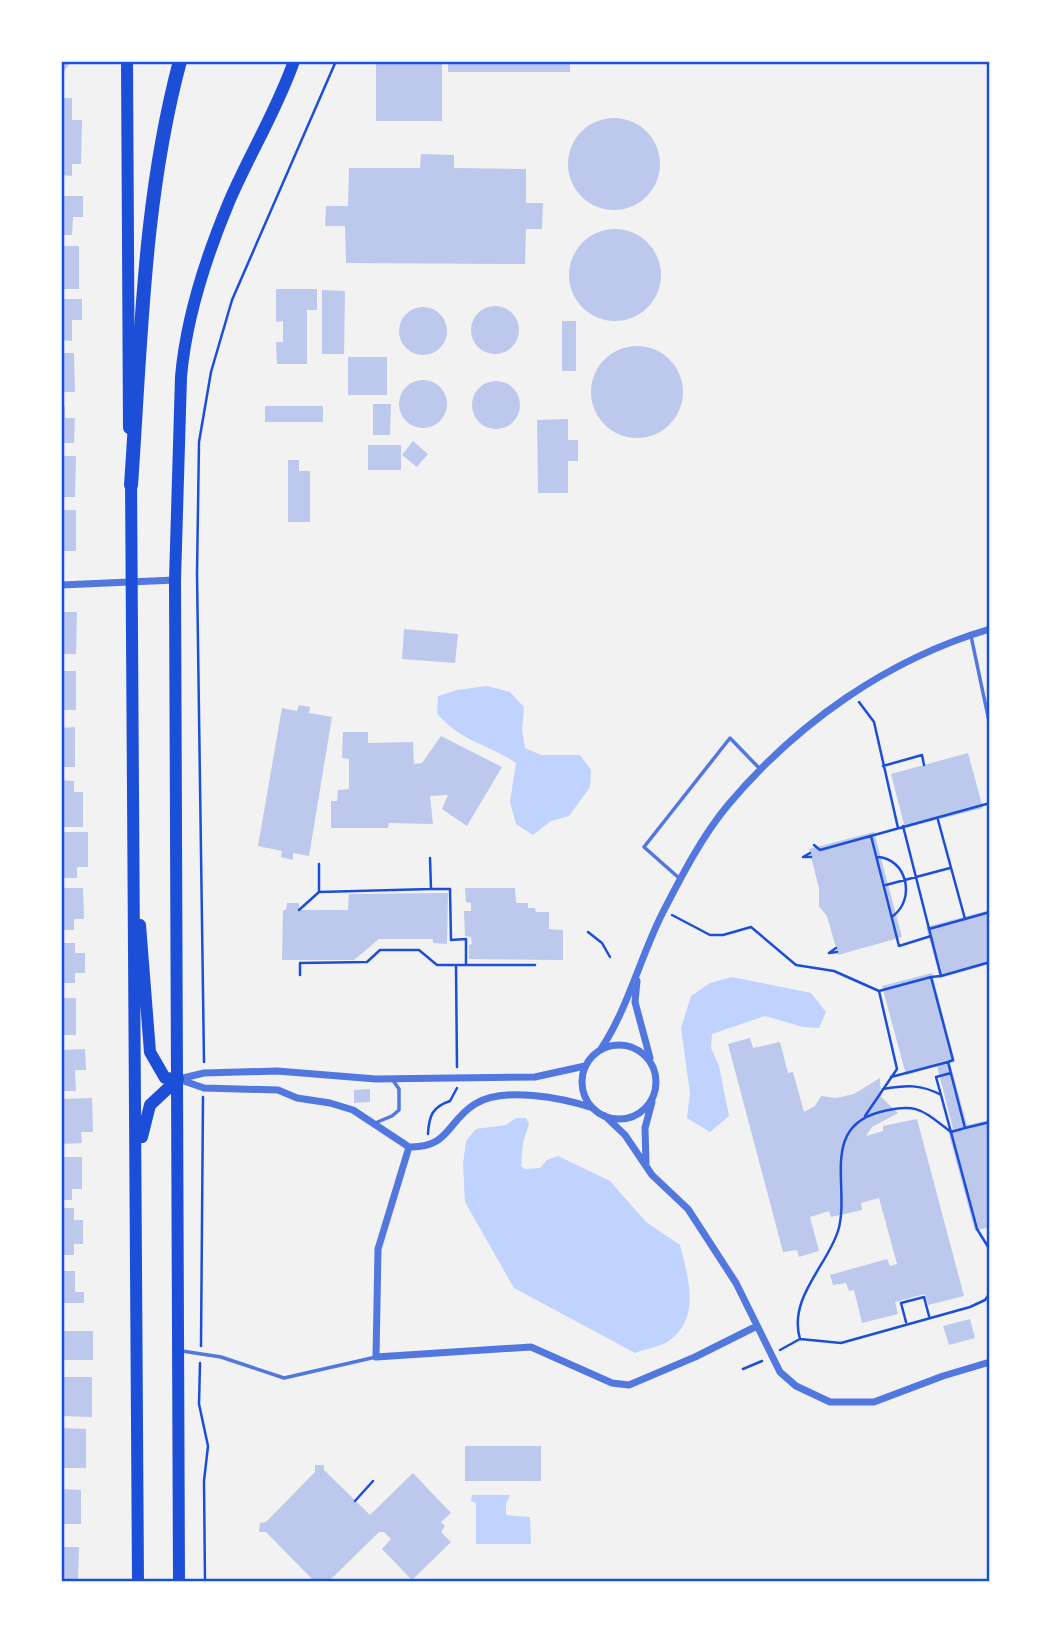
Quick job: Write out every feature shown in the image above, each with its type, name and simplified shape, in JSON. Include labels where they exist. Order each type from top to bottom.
[{"type":"highway","points":[[131,485],[150,218],[161,142],[180,61]]},
{"type":"main road","points":[[127,61],[126,324],[131,485],[138,1582]]},
{"type":"main road","points":[[179,1582],[175,580],[177,433],[183,348],[201,279],[228,203],[294,61]]},
{"type":"main road","points":[[134,891],[143,943],[150,1052],[165,1078],[178,1079]]},
{"type":"main road","points":[[136,1172],[150,1105],[178,1079]]},
{"type":"street","points":[[61,584],[175,580]]},
{"type":"street","points":[[593,1108],[585,1096],[582,1082],[585,1066],[611,1034],[651,935],[681,879],[728,805],[795,737],[860,688],[920,654],[990,629]]},
{"type":"street","points":[[638,970],[635,1002],[656,1082],[645,1128],[646,1164]]},
{"type":"street","points":[[600,1049],[619,1044],[634,1047],[646,1055],[653,1066]]},
{"type":"street","points":[[178,1079],[204,1073],[277,1072],[391,1078],[535,1077],[585,1066]]},
{"type":"street","points":[[178,1079],[204,1088],[278,1090],[297,1098],[330,1103],[353,1110],[409,1147],[443,1139],[475,1103],[491,1098],[538,1096],[568,1100],[593,1108],[625,1135],[670,1194],[688,1209],[717,1252],[780,1372],[796,1387],[830,1402],[874,1402],[990,1362]]},
{"type":"street","points":[[605,1116],[619,1119],[634,1116],[646,1108],[654,1096]]},
{"type":"street","points":[[409,1147],[378,1249],[376,1357],[531,1348],[612,1383],[629,1385],[695,1357],[755,1327]]},
{"type":"lane","points":[[971,634],[990,726]]},
{"type":"lane","points":[[983,698],[990,695]]},
{"type":"lane","points":[[681,879],[644,847],[730,738],[761,771]]},
{"type":"lane","points":[[373,1124],[393,1116],[399,1110],[399,1089],[391,1078]]},
{"type":"lane","points":[[177,1350],[221,1357],[284,1378],[376,1357]]},
{"type":"path","points":[[204,1073],[197,575],[199,442],[211,372],[232,300],[336,61]]},
{"type":"path","points":[[857,700],[874,722],[898,828]]},
{"type":"path","points":[[883,766],[922,755],[924,765]]},
{"type":"path","points":[[814,845],[820,850],[990,803]]},
{"type":"path","points":[[938,820],[965,919]]},
{"type":"path","points":[[903,826],[942,976]]},
{"type":"path","points":[[871,835],[899,946],[931,936]]},
{"type":"path","points":[[877,857],[892,862],[905,880],[905,901],[892,916]]},
{"type":"path","points":[[430,858],[431,889]]},
{"type":"path","points":[[319,864],[319,892]]},
{"type":"path","points":[[884,886],[950,868]]},
{"type":"path","points":[[299,910],[319,892],[450,889],[451,940],[466,939],[466,965]]},
{"type":"path","points":[[929,929],[990,912]]},
{"type":"path","points":[[672,915],[710,935],[723,935],[751,927],[796,965],[834,971],[879,991],[990,962]]},
{"type":"path","points":[[588,932],[602,943],[610,957]]},
{"type":"path","points":[[300,975],[300,962],[367,962],[380,950],[419,950],[437,965],[535,965]]},
{"type":"path","points":[[456,966],[457,1068]]},
{"type":"path","points":[[891,1077],[953,1060],[930,977]]},
{"type":"path","points":[[800,1339],[797,1329],[806,1292],[838,1231],[842,1142],[865,1116],[897,1069],[895,1049],[879,991]]},
{"type":"path","points":[[948,1062],[965,1128]]},
{"type":"path","points":[[951,1073],[936,1077],[976,1228],[990,1250]]},
{"type":"path","points":[[883,1089],[909,1084],[929,1088],[941,1095]]},
{"type":"path","points":[[428,1134],[429,1117],[437,1106],[450,1101],[456,1093],[457,1085]]},
{"type":"path","points":[[204,1088],[198,1397],[208,1446],[204,1481],[205,1582]]},
{"type":"path","points":[[865,1116],[904,1106],[919,1107],[951,1132]]},
{"type":"path","points":[[951,1132],[990,1122]]},
{"type":"path","points":[[777,1352],[800,1339],[841,1343],[929,1316],[970,1307],[985,1300],[990,1293]]},
{"type":"path","points":[[906,1323],[901,1303],[924,1297],[929,1316]]},
{"type":"path","points":[[743,1369],[763,1360]]},
{"type":"path","points":[[355,1500],[373,1481]]},
{"type":"water","points":[[487,686],[510,692],[524,707],[522,730],[525,748],[541,755],[580,755],[591,770],[590,787],[569,816],[551,821],[533,835],[516,824],[510,802],[516,763],[464,736],[437,713],[438,696]]},
{"type":"water","points":[[732,977],[811,993],[826,1012],[819,1028],[803,1027],[765,1016],[712,1034],[711,1048],[719,1066],[729,1116],[710,1132],[687,1118],[690,1093],[681,1028],[691,996],[710,983]]},
{"type":"water","points":[[516,1118],[526,1118],[529,1124],[523,1142],[521,1166],[525,1169],[540,1168],[547,1160],[558,1156],[610,1181],[646,1222],[680,1245],[689,1284],[689,1310],[678,1333],[667,1342],[635,1353],[514,1288],[465,1202],[463,1164],[466,1141],[476,1129],[506,1125]]},
{"type":"water","points":[[472,1495],[510,1495],[506,1504],[506,1515],[530,1517],[531,1544],[476,1544],[476,1503],[471,1501]]},
{"type":"building","points":[[61,61],[71,61],[61,76]]},
{"type":"building","points":[[376,61],[442,61],[442,121],[376,121]]},
{"type":"building","points":[[448,61],[570,61],[570,72],[448,72]]},
{"type":"building","points":[[61,98],[72,98],[72,120],[82,120],[81,164],[72,164],[72,176],[61,175]]},
{"type":"building","points":[[614,118],[632,121],[647,131],[657,146],[660,164],[657,182],[647,197],[632,207],[614,210],[596,207],[581,197],[571,182],[568,164],[571,146],[581,131],[596,121]]},
{"type":"building","points":[[421,154],[454,155],[454,168],[526,169],[526,203],[543,203],[542,229],[526,229],[525,264],[346,263],[345,226],[325,226],[326,206],[348,206],[349,168],[420,168]]},
{"type":"building","points":[[61,196],[83,196],[83,217],[73,217],[72,235],[61,235]]},
{"type":"building","points":[[615,229],[633,232],[648,242],[658,257],[661,275],[658,293],[648,308],[633,318],[615,321],[597,318],[582,308],[572,293],[569,275],[572,257],[582,242],[597,232]]},
{"type":"building","points":[[61,246],[79,246],[79,289],[61,289]]},
{"type":"building","points":[[276,289],[317,289],[317,310],[307,310],[307,364],[277,364],[276,342],[283,342],[283,321],[276,322]]},
{"type":"building","points":[[322,290],[345,291],[344,354],[322,354]]},
{"type":"building","points":[[61,299],[82,299],[82,320],[72,320],[72,341],[61,340]]},
{"type":"building","points":[[495,306],[512,313],[519,330],[512,347],[495,354],[478,347],[471,330],[478,313]]},
{"type":"building","points":[[423,307],[440,314],[447,331],[440,348],[423,355],[406,348],[399,331],[406,314]]},
{"type":"building","points":[[562,321],[576,321],[576,371],[562,371]]},
{"type":"building","points":[[637,346],[655,349],[670,359],[680,374],[683,392],[680,410],[670,425],[655,435],[637,438],[619,435],[604,425],[594,410],[591,392],[594,374],[604,359],[619,349]]},
{"type":"building","points":[[61,353],[74,353],[75,392],[61,392]]},
{"type":"building","points":[[348,357],[387,357],[387,395],[348,395]]},
{"type":"building","points":[[423,380],[440,387],[447,404],[440,421],[423,428],[406,421],[399,404],[406,387]]},
{"type":"building","points":[[496,381],[513,388],[520,405],[513,422],[496,429],[479,422],[472,405],[479,388]]},
{"type":"building","points":[[373,404],[391,404],[390,435],[373,435]]},
{"type":"building","points":[[61,406],[65,406],[65,418],[75,418],[74,443],[61,443]]},
{"type":"building","points":[[265,406],[323,406],[323,422],[265,422]]},
{"type":"building","points":[[568,419],[568,440],[578,440],[578,461],[568,461],[568,493],[538,493],[537,420]]},
{"type":"building","points":[[413,441],[428,454],[417,467],[402,455]]},
{"type":"building","points":[[368,445],[401,445],[401,470],[368,470]]},
{"type":"building","points":[[61,456],[76,456],[75,497],[61,497]]},
{"type":"building","points":[[288,460],[299,460],[299,471],[310,471],[310,522],[288,522]]},
{"type":"building","points":[[61,510],[76,510],[76,551],[61,551]]},
{"type":"building","points":[[61,612],[77,612],[76,654],[61,654]]},
{"type":"building","points":[[404,629],[458,634],[455,663],[402,659]]},
{"type":"building","points":[[61,671],[76,671],[76,710],[61,710]]},
{"type":"building","points":[[299,705],[310,707],[309,713],[332,717],[309,856],[293,853],[293,860],[281,857],[282,851],[258,846],[282,708],[297,711]]},
{"type":"building","points":[[75,727],[75,767],[61,767],[61,728]]},
{"type":"building","points":[[343,732],[368,732],[368,743],[413,742],[414,764],[422,763],[441,736],[502,767],[467,826],[442,809],[448,795],[430,796],[433,824],[389,823],[388,828],[331,828],[331,801],[337,801],[338,790],[349,789],[349,759],[342,758]]},
{"type":"building","points":[[968,753],[983,808],[905,828],[891,774]]},
{"type":"building","points":[[61,780],[74,781],[74,792],[83,792],[83,827],[61,827]]},
{"type":"building","points":[[61,832],[88,832],[88,867],[77,867],[77,878],[61,878]]},
{"type":"building","points":[[874,832],[902,937],[838,955],[827,916],[819,906],[819,888],[809,849]]},
{"type":"building","points":[[61,888],[83,888],[84,919],[74,919],[74,930],[61,930]]},
{"type":"building","points":[[465,888],[515,888],[516,903],[528,903],[528,908],[535,908],[536,912],[549,912],[549,929],[563,930],[563,960],[469,959],[469,945],[472,944],[471,937],[465,936],[464,911],[471,911],[471,903],[466,902]]},
{"type":"building","points":[[448,893],[447,944],[433,943],[433,939],[379,939],[354,960],[282,960],[283,910],[286,910],[287,903],[299,903],[299,910],[348,910],[349,894]]},
{"type":"building","points":[[990,910],[990,964],[940,978],[926,927]]},
{"type":"building","points":[[61,943],[75,943],[75,953],[85,953],[85,973],[75,973],[75,983],[61,983]]},
{"type":"building","points":[[932,973],[955,1062],[950,1063],[967,1125],[990,1120],[990,1227],[975,1231],[948,1131],[953,1129],[937,1066],[906,1075],[882,986]]},
{"type":"building","points":[[61,998],[76,998],[76,1035],[61,1035]]},
{"type":"building","points":[[750,1038],[753,1048],[780,1042],[788,1073],[793,1072],[804,1112],[815,1106],[821,1096],[836,1098],[854,1094],[880,1078],[881,1097],[898,1113],[872,1127],[866,1136],[883,1131],[883,1126],[917,1119],[964,1296],[928,1305],[925,1294],[895,1302],[898,1314],[862,1323],[854,1290],[849,1291],[846,1283],[833,1285],[830,1275],[887,1259],[890,1266],[897,1264],[879,1198],[861,1203],[862,1210],[831,1217],[829,1211],[810,1217],[819,1251],[799,1257],[797,1250],[783,1252],[728,1044]]},
{"type":"building","points":[[85,1049],[86,1070],[75,1070],[76,1091],[61,1091],[61,1050]]},
{"type":"building","points":[[370,1089],[370,1102],[354,1103],[354,1090]]},
{"type":"building","points":[[92,1098],[93,1132],[81,1132],[82,1143],[61,1144],[61,1099]]},
{"type":"building","points":[[61,1157],[82,1157],[82,1189],[72,1189],[72,1200],[61,1200]]},
{"type":"building","points":[[61,1208],[74,1208],[74,1220],[83,1220],[83,1244],[74,1244],[74,1255],[61,1255]]},
{"type":"building","points":[[61,1271],[75,1271],[75,1292],[84,1292],[84,1303],[61,1303]]},
{"type":"building","points":[[970,1319],[975,1338],[949,1345],[943,1326]]},
{"type":"building","points":[[61,1331],[93,1331],[93,1360],[61,1360]]},
{"type":"building","points":[[61,1377],[92,1377],[92,1417],[61,1416]]},
{"type":"building","points":[[61,1428],[86,1429],[86,1468],[61,1468]]},
{"type":"building","points":[[465,1446],[541,1446],[541,1481],[465,1481]]},
{"type":"building","points":[[315,1465],[324,1465],[324,1470],[370,1515],[413,1473],[451,1513],[441,1522],[445,1526],[441,1532],[451,1542],[412,1580],[382,1549],[391,1539],[384,1532],[379,1532],[328,1582],[315,1582],[266,1532],[259,1532],[260,1523],[266,1522],[315,1472]]},
{"type":"building","points":[[61,1489],[81,1490],[81,1524],[61,1524]]},
{"type":"building","points":[[61,1547],[79,1547],[78,1580],[61,1580]]}]
